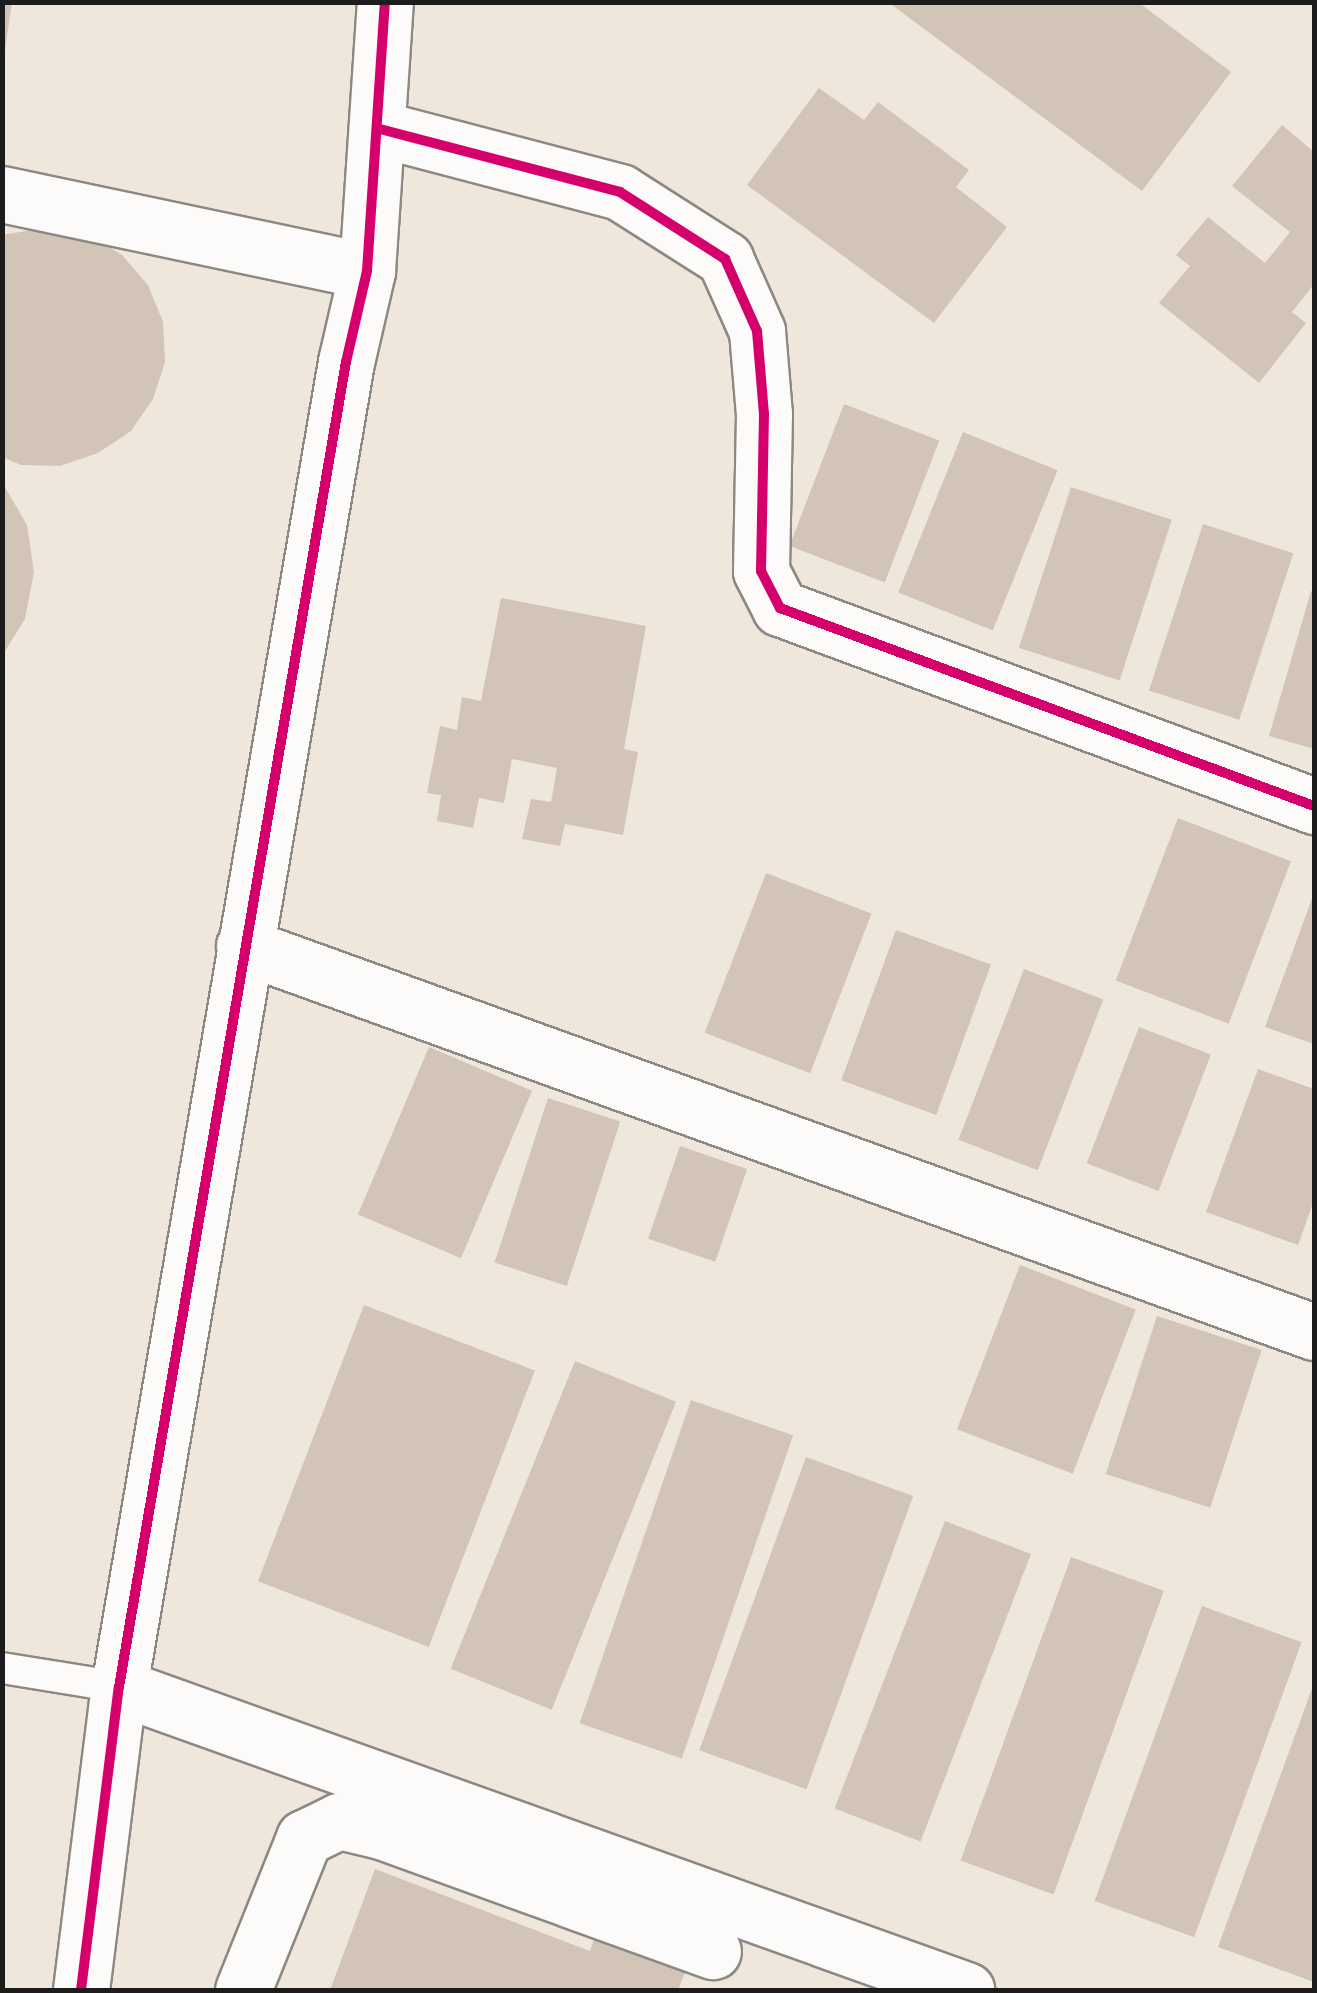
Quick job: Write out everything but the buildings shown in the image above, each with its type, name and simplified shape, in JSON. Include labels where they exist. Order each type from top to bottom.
[{"type":"street","points":[[81,1990],[119,1687],[346,362],[367,271],[380,129],[385,2]]},
{"type":"street","points":[[380,129],[620,192],[725,259],[757,331],[764,414],[762,571],[780,608],[1314,806]]},
{"type":"street","points":[[2,194],[367,271]]},
{"type":"street","points":[[244,946],[1314,1332]]},
{"type":"street","points":[[119,1687],[714,1949]]},
{"type":"street","points":[[243,1990],[304,1838],[339,1821],[381,1831],[714,1949],[966,1990]]},
{"type":"lane","points":[[2,1668],[119,1687]]},
{"type":"cycle path","points":[[81,1990],[119,1687],[346,362],[367,271],[385,2]]},
{"type":"cycle path","points":[[380,129],[620,192],[725,259],[757,331],[764,414],[761,571],[780,608],[1314,806]]}]
